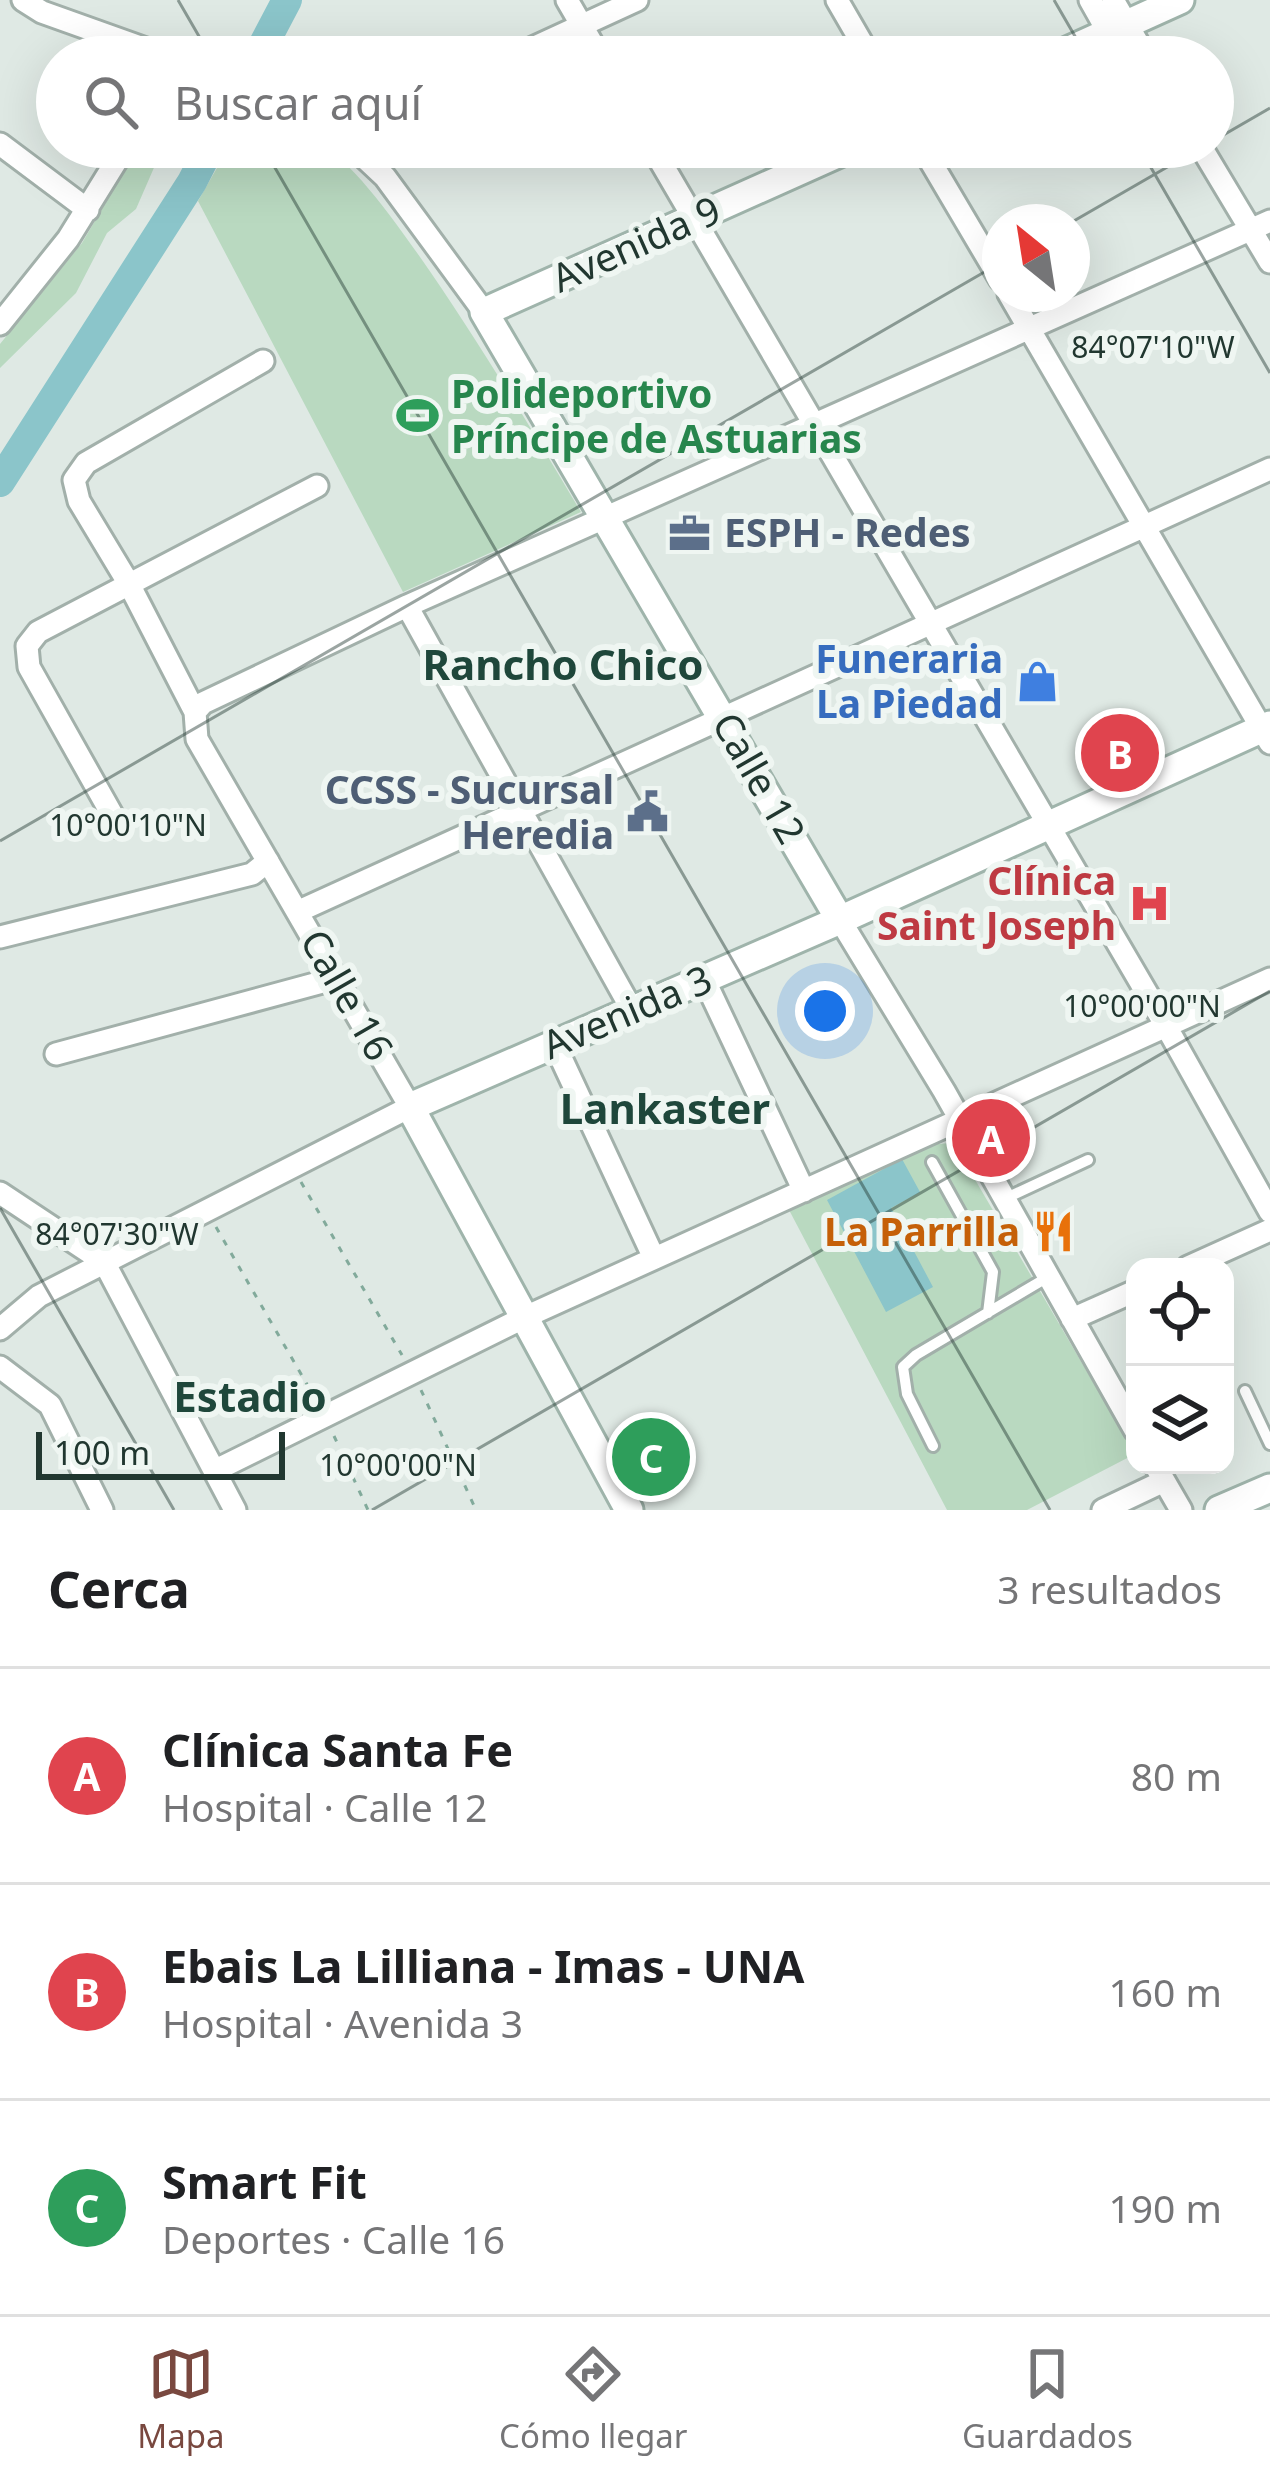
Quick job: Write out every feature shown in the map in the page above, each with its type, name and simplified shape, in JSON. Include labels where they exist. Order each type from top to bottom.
[{"type":"street","points":[[22,0],[108,36]]},
{"type":"street","points":[[566,0],[588,36]]},
{"type":"street","points":[[558,36],[637,0]]},
{"type":"street","points":[[837,0],[858,36]]},
{"type":"street","points":[[1090,0],[1116,19]]},
{"type":"street","points":[[1088,36],[1116,19],[1180,0]]},
{"type":"street","points":[[0,144],[88,210]]},
{"type":"street","points":[[0,324],[88,210],[113,168]]},
{"type":"street","name":"Calle 12","points":[[375,168],[484,312],[960,1120],[1126,1414]]},
{"type":"street","points":[[383,168],[385,177]]},
{"type":"street","points":[[664,168],[1270,1212]]},
{"type":"street","name":"Avenida 9","points":[[484,312],[806,168]]},
{"type":"street","points":[[934,168],[982,249]]},
{"type":"street","points":[[1218,168],[1261,225],[1270,262]]},
{"type":"street","points":[[195,712],[203,703],[406,606],[1261,225]]},
{"type":"street","points":[[1019,312],[1267,732]]},
{"type":"street","name":"Calle 16","points":[[263,361],[86,463],[74,480],[79,501],[129,584],[195,712],[197,739],[410,1107],[628,1510]]},
{"type":"street","points":[[299,911],[1270,469]]},
{"type":"street","points":[[119,826],[29,668],[27,646],[38,632],[317,486]]},
{"type":"street","points":[[406,606],[632,1010]]},
{"type":"street","name":"Avenida 3","points":[[0,1329],[39,1296],[410,1107],[1267,732]]},
{"type":"street","points":[[0,937],[252,874],[268,861]]},
{"type":"street","points":[[56,1054],[337,978]]},
{"type":"street","points":[[704,979],[804,1191]]},
{"type":"street","points":[[216,1470],[523,1318],[1270,980]]},
{"type":"street","points":[[554,1042],[654,1258]]},
{"type":"street","points":[[0,1193],[104,1262],[236,1510]]},
{"type":"street","points":[[1208,1258],[1270,1230]]},
{"type":"street","points":[[1072,1319],[1126,1295]]},
{"type":"street","points":[[0,1367],[47,1400],[102,1510]]},
{"type":"street","points":[[1103,1510],[1157,1474]]},
{"type":"street","points":[[1160,1474],[1181,1510]]},
{"type":"street","points":[[1220,1510],[1270,1488]]},
{"type":"lane","points":[[1004,1199],[1088,1160]]},
{"type":"lane","points":[[932,1162],[992,1272],[988,1313]]},
{"type":"lane","points":[[933,1446],[907,1394],[903,1367],[1048,1277]]},
{"type":"lane","points":[[1245,1391],[1270,1444]]},
{"type":"path","points":[[291,1165],[412,1372],[476,1510]]},
{"type":"path","points":[[206,1210],[325,1415],[368,1510]]},
{"type":"green space","points":[[126,168],[154,168],[136,209],[107,233],[76,293],[0,368],[0,344],[82,243]]},
{"type":"green space","name":"Polideportivo Príncipe de Astuarias","points":[[217,168],[349,168],[417,252],[581,512],[403,592],[198,201]]},
{"type":"green space","points":[[928,1136],[956,1147],[1126,1439],[1126,1459],[1027,1510],[947,1510],[788,1208]]},
{"type":"water","points":[[902,1159],[920,1192],[891,1208],[933,1287],[886,1312],[827,1200]]},
{"type":"waterway","points":[[268,36],[287,0]]},
{"type":"waterway","points":[[0,482],[199,168]]},
{"type":"place","name":"Polideportivo Príncipe de Astuarias","points":[[417,416]]},
{"type":"place","name":"ESPH - Redes","points":[[690,533]]},
{"type":"place","name":"Funeraria La Piedad","points":[[1037,681]]},
{"type":"place","name":"Ebais La Lilliana - Imas - UNA","points":[[1120,753]]},
{"type":"place","name":"CCSS - Sucursal Heredia","points":[[648,812]]},
{"type":"place","name":"Clínica Saint Joseph","points":[[1150,903]]},
{"type":"place","name":"Clínica Santa Fe","points":[[991,1138]]},
{"type":"place","name":"La Parrilla","points":[[1054,1232]]},
{"type":"place","name":"Smart Fit","points":[[651,1457]]},
{"type":"district","name":"Rancho Chico","points":[[563,665]]},
{"type":"district","name":"Lankaster","points":[[665,1109]]},
{"type":"district","name":"Estadio","points":[[250,1397]]}]
